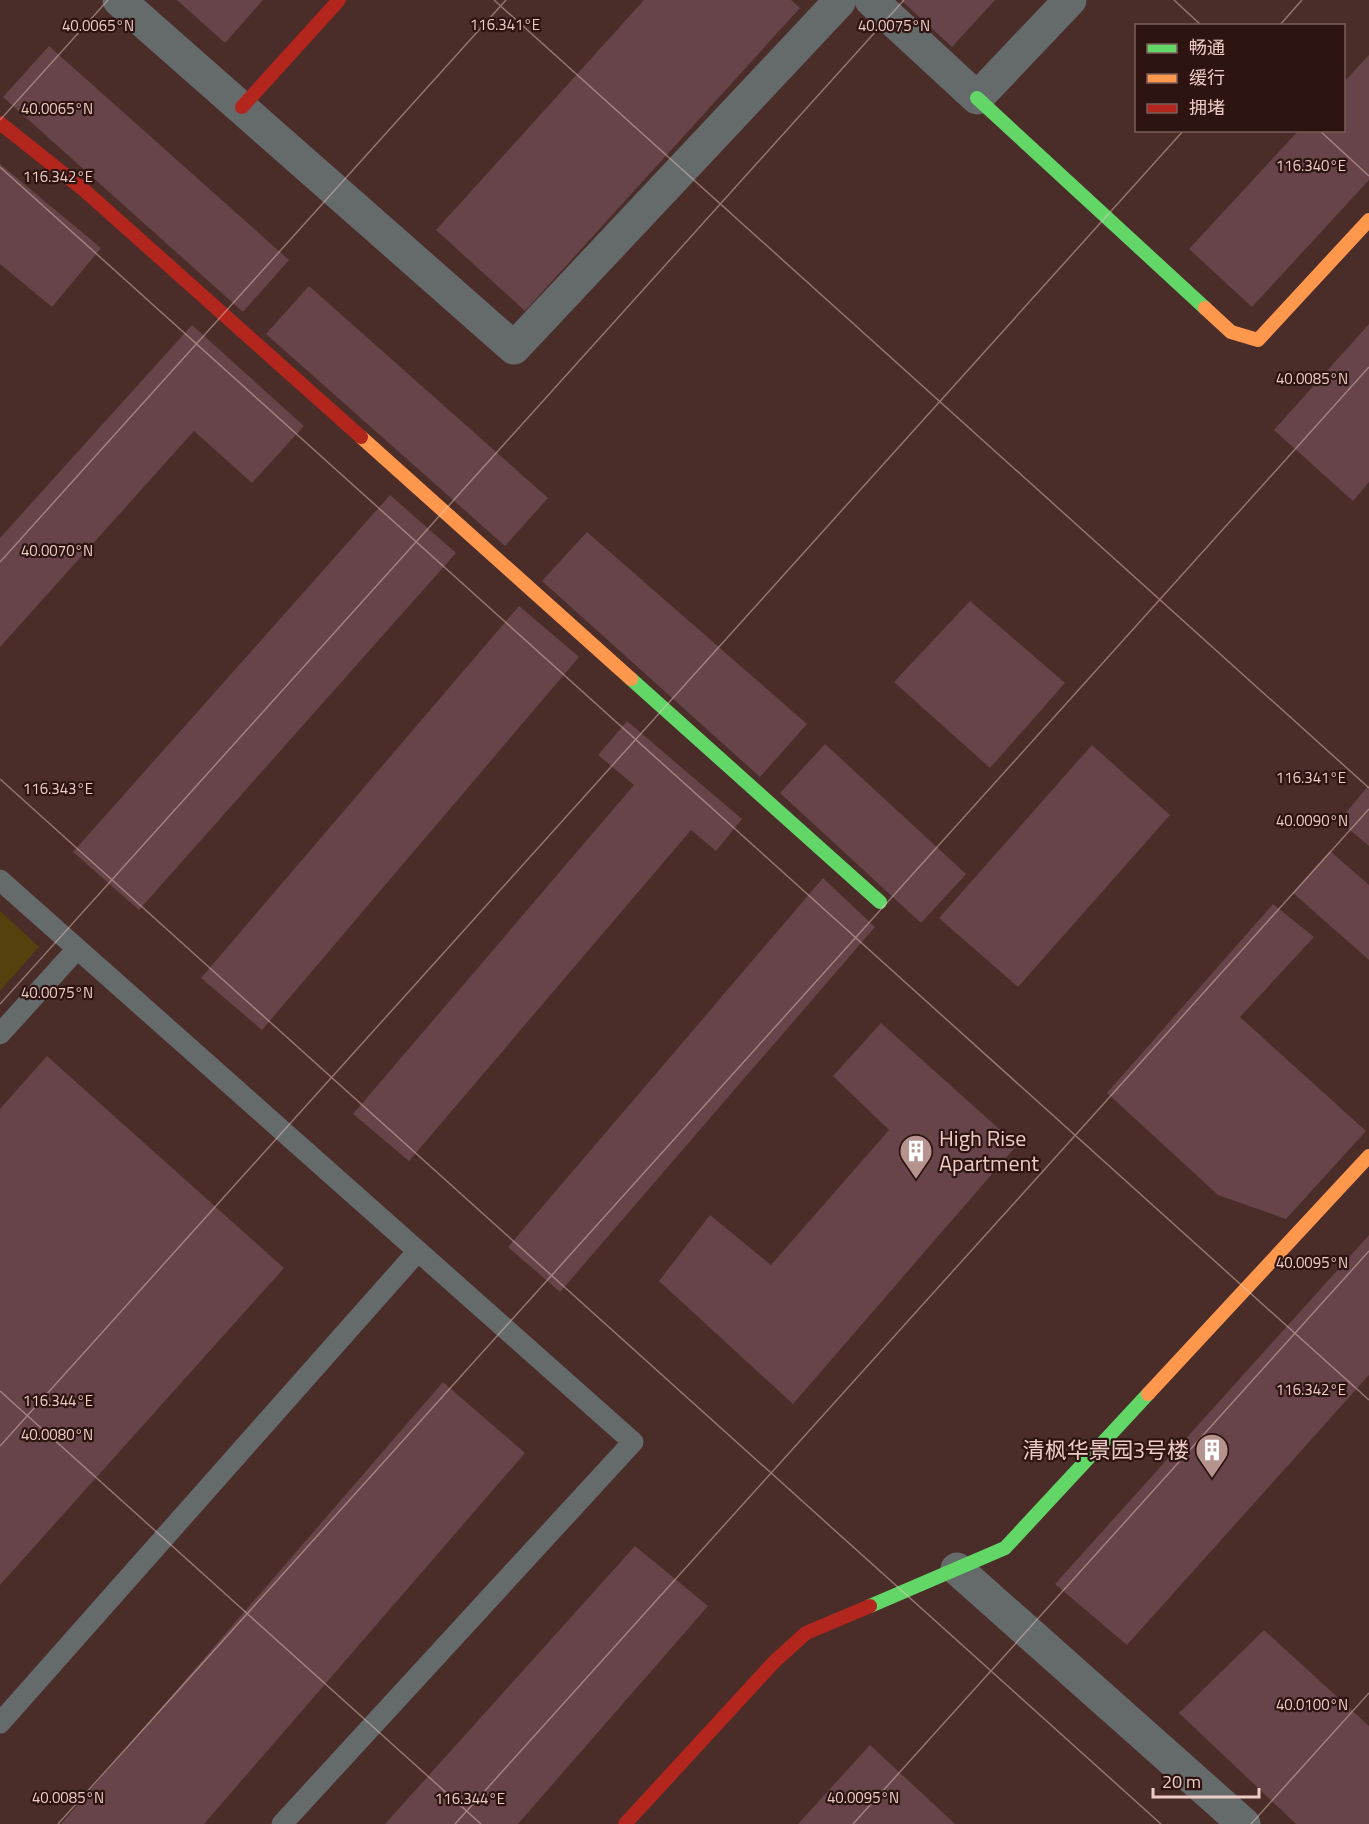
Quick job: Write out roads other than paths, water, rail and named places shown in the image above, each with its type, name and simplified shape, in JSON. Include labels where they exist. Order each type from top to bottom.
[{"type":"street","points":[[119,0],[514,348],[823,20],[839,0]]},
{"type":"street","points":[[242,107],[339,0]]},
{"type":"street","points":[[871,0],[1231,332],[1258,340],[1369,220]]},
{"type":"street","points":[[977,99],[1070,0]]},
{"type":"street","points":[[0,123],[93,198],[880,902]]},
{"type":"street","points":[[625,1824],[774,1662],[806,1633],[1005,1548],[1369,1156]]},
{"type":"street","points":[[957,1569],[1244,1824]]},
{"type":"lane","points":[[0,880],[633,1442],[282,1824]]},
{"type":"lane","points":[[0,1034],[77,949]]},
{"type":"lane","points":[[0,1723],[418,1251]]},
{"type":"place","name":"High Rise Apartment","points":[[916,1180]]},
{"type":"place","name":"清枫华景园3号楼","points":[[1212,1479]]}]
